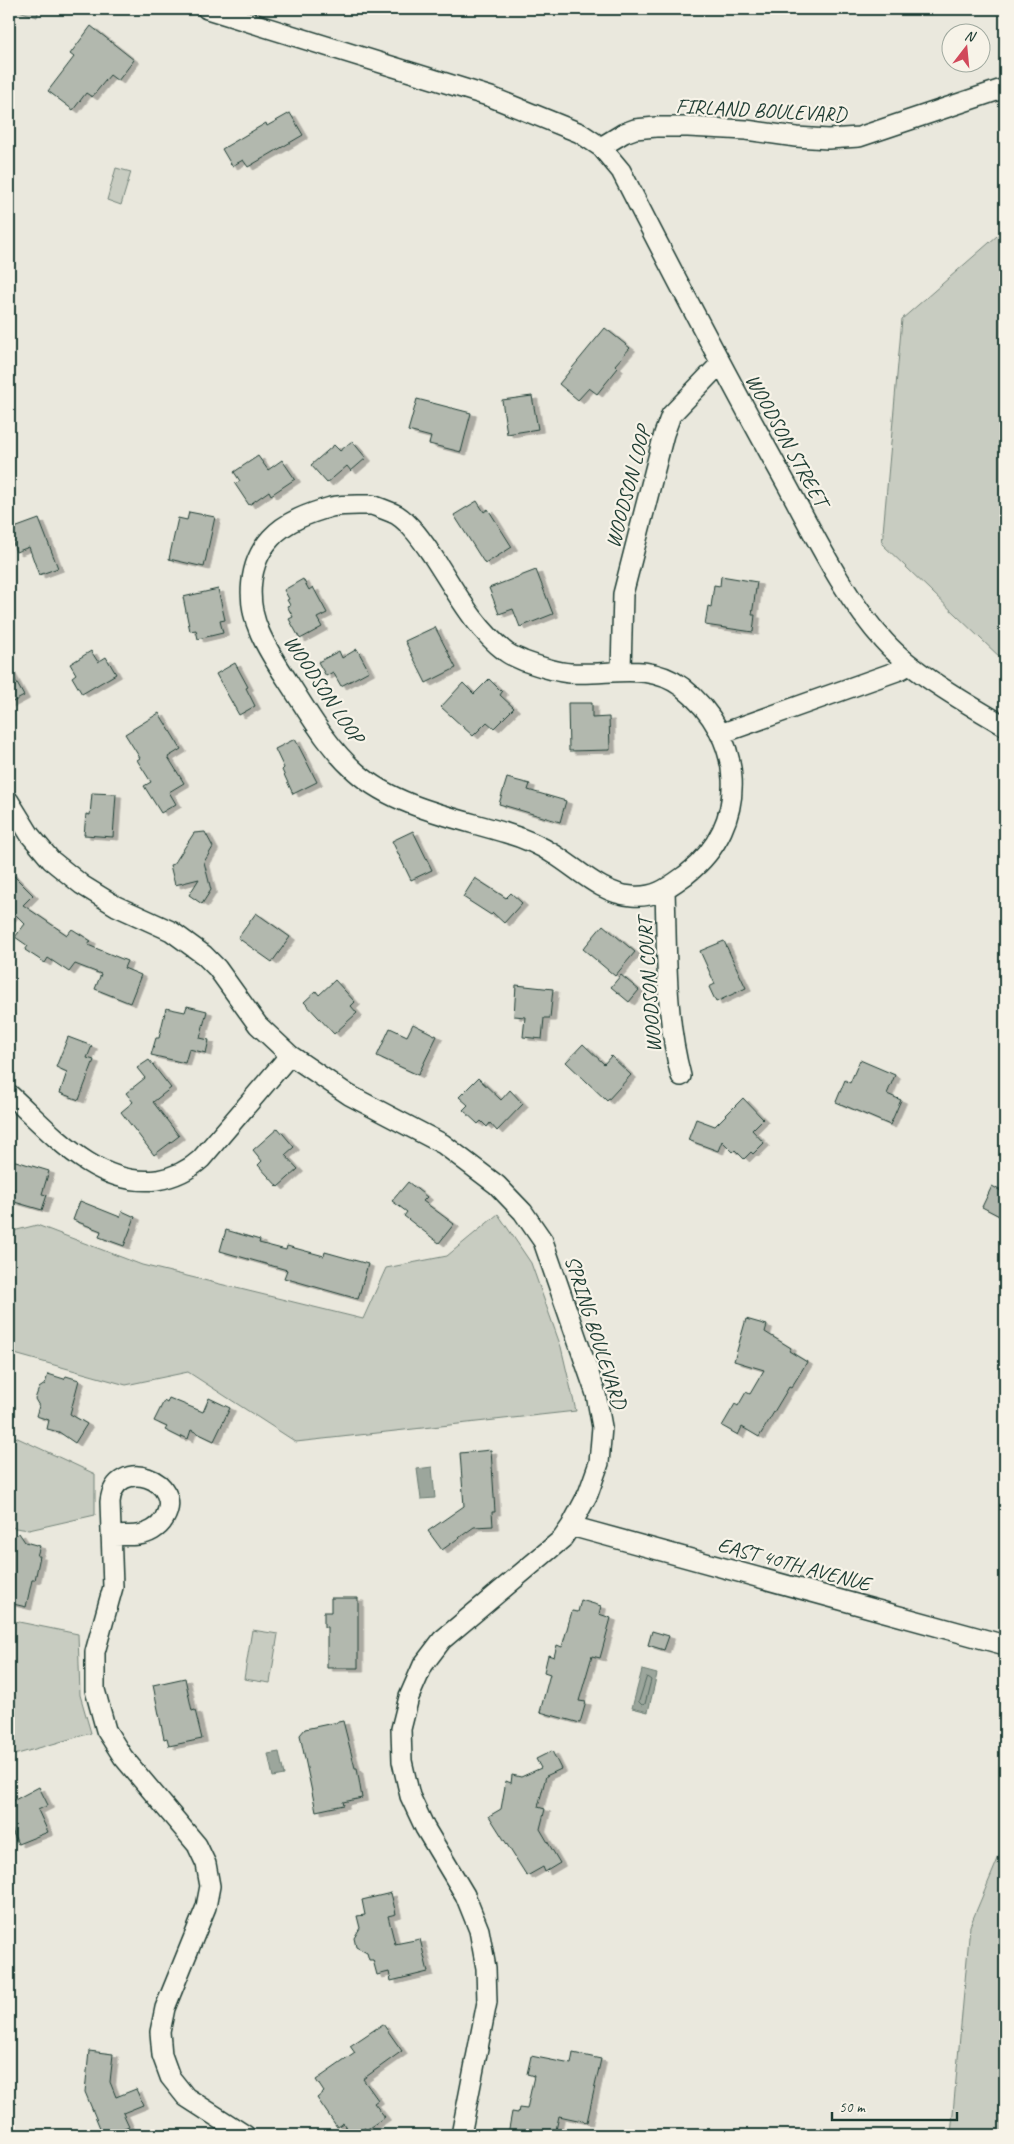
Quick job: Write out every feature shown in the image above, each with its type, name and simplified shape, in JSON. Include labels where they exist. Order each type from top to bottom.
[{"type":"street","name":"WOODSON STREET","points":[[213,9],[491,97],[580,133],[601,147],[621,171],[720,364],[822,550],[858,607],[885,642],[909,665],[1005,726]]},
{"type":"street","name":"FIRLAND BOULEVARD","points":[[601,147],[624,133],[635,129],[656,128],[722,128],[828,139],[859,137],[978,95],[1005,88]]},
{"type":"street","name":"WOODSON LOOP","points":[[621,670],[623,594],[664,434],[672,415],[720,364]]},
{"type":"street","name":"WOODSON LOOP","points":[[372,505],[399,516],[421,539],[483,631],[508,654],[539,666],[570,673],[639,670],[653,673],[682,687],[701,706],[720,734],[729,758],[732,778],[731,798],[727,820],[709,854],[665,890],[649,895],[632,896],[616,893],[600,886],[552,852],[533,843],[437,813],[386,793],[356,773],[326,741],[259,632],[250,597],[254,565],[271,538],[296,519],[334,506],[372,505]]},
{"type":"street","points":[[720,734],[900,670],[909,665]]},
{"type":"street","name":"SPRING BOULEVARD","points":[[9,801],[35,841],[52,860],[82,885],[116,906],[172,931],[204,955],[227,981],[258,1025],[290,1056],[349,1096],[443,1144],[497,1185],[523,1212],[543,1241],[596,1394],[602,1426],[599,1463],[588,1494],[571,1526],[562,1539],[442,1640],[423,1665],[409,1697],[401,1729],[402,1761],[410,1796],[425,1828],[465,1895],[479,1930],[486,1968],[487,2002],[461,2135]]},
{"type":"street","name":"WOODSON COURT","points":[[665,890],[668,995],[676,1057],[681,1076]]},
{"type":"street","points":[[9,1094],[67,1147],[97,1169],[128,1180],[145,1181],[160,1179],[185,1172],[201,1159],[290,1056]]},
{"type":"street","name":"EAST 40TH AVENUE","points":[[571,1526],[1005,1645]]},
{"type":"street","points":[[111,1536],[113,1587],[96,1652],[95,1690],[106,1730],[123,1757],[197,1845],[206,1864],[210,1886],[206,1907],[165,2008],[160,2032],[162,2055],[170,2077],[186,2097],[245,2135]]},
{"type":"shaded area","points":[[13,9],[39,9],[37,17]]},
{"type":"shaded area","points":[[116,168],[131,172],[121,205],[107,200]]},
{"type":"shaded area","points":[[1005,229],[1005,662],[882,544],[902,319]]},
{"type":"shaded area","points":[[498,1214],[531,1263],[561,1347],[576,1411],[296,1442],[188,1372],[126,1385],[11,1353],[9,1360],[9,1232],[37,1225],[142,1265],[363,1319],[386,1268],[447,1256]]},
{"type":"shaded area","points":[[9,1434],[95,1474],[95,1515],[29,1530],[9,1527]]},
{"type":"shaded area","points":[[9,1620],[78,1634],[80,1695],[91,1733],[14,1755],[9,1762]]},
{"type":"shaded area","points":[[252,1630],[278,1634],[270,1683],[244,1679]]},
{"type":"shaded area","points":[[1005,1842],[1005,2135],[951,2135],[970,1926]]},
{"type":"water","points":[[432,1467],[435,1498],[421,1499],[417,1469]]},
{"type":"water","points":[[642,1670],[657,1674],[648,1712],[632,1708]]},
{"type":"water","points":[[279,1752],[284,1775],[273,1777],[268,1754]]},
{"type":"building","points":[[91,26],[134,60],[118,81],[110,75],[92,97],[86,93],[73,110],[48,91],[74,57],[70,54]]},
{"type":"building","points":[[290,113],[303,135],[248,167],[243,160],[232,166],[222,149],[266,123],[267,126]]},
{"type":"building","points":[[605,328],[630,348],[615,365],[618,368],[597,394],[589,388],[578,400],[559,384]]},
{"type":"building","points":[[532,396],[538,429],[507,434],[502,400]]},
{"type":"building","points":[[417,399],[471,413],[461,452],[429,444],[431,437],[408,431]]},
{"type":"building","points":[[352,441],[366,458],[351,471],[347,466],[327,483],[311,465],[334,445],[340,451]]},
{"type":"building","points":[[258,456],[268,470],[282,460],[295,479],[271,495],[269,491],[249,505],[235,484],[240,481],[234,472]]},
{"type":"building","points":[[477,501],[484,512],[488,509],[512,547],[485,564],[454,515]]},
{"type":"building","points":[[189,512],[215,517],[204,567],[169,559],[178,518],[187,520]]},
{"type":"building","points":[[39,519],[58,568],[39,575],[29,547],[16,552],[9,530]]},
{"type":"building","points":[[536,570],[553,614],[520,627],[513,609],[499,614],[489,588]]},
{"type":"building","points":[[721,576],[757,582],[752,615],[755,615],[753,632],[705,625],[708,606],[711,607],[714,585],[720,586]]},
{"type":"building","points":[[303,579],[309,590],[313,587],[327,613],[317,618],[322,627],[300,639],[289,619],[293,617],[287,606],[290,605],[287,600],[289,599],[284,590]]},
{"type":"building","points":[[218,589],[225,620],[220,621],[223,633],[198,639],[196,630],[190,631],[183,597]]},
{"type":"building","points":[[435,627],[456,668],[426,683],[405,641]]},
{"type":"building","points":[[357,649],[369,671],[341,686],[333,672],[326,676],[318,662],[339,651],[342,658]]},
{"type":"building","points":[[91,651],[98,662],[106,657],[116,674],[82,694],[72,677],[76,674],[70,664]]},
{"type":"building","points":[[235,663],[248,687],[246,688],[255,706],[239,715],[216,674]]},
{"type":"building","points":[[9,669],[24,696],[9,704]]},
{"type":"building","points":[[489,679],[502,692],[500,695],[514,708],[494,728],[487,722],[473,736],[441,707],[463,683],[474,694]]},
{"type":"building","points":[[568,703],[592,703],[592,718],[609,717],[610,750],[569,751]]},
{"type":"building","points":[[159,713],[181,749],[168,757],[184,783],[169,792],[176,804],[161,813],[144,786],[151,782],[137,760],[140,758],[125,734]]},
{"type":"building","points":[[295,739],[317,782],[293,794],[275,749]]},
{"type":"building","points":[[507,778],[530,784],[528,790],[566,801],[560,822],[499,804]]},
{"type":"building","points":[[92,793],[116,794],[113,837],[84,835],[86,814],[90,815]]},
{"type":"building","points":[[413,831],[432,870],[411,880],[392,841]]},
{"type":"building","points":[[205,832],[213,847],[204,862],[211,890],[202,904],[189,895],[199,879],[175,885],[170,865],[174,864],[194,833]]},
{"type":"building","points":[[9,871],[33,895],[23,905],[67,935],[72,929],[91,941],[88,945],[127,961],[124,968],[141,975],[130,1003],[95,989],[101,974],[75,964],[69,972],[48,958],[45,963],[25,950],[28,946],[15,937],[25,924],[14,913],[9,919]]},
{"type":"building","points":[[475,878],[506,898],[511,893],[522,903],[504,923],[493,913],[491,915],[463,897]]},
{"type":"building","points":[[256,913],[290,937],[272,962],[238,938]]},
{"type":"building","points":[[603,925],[635,952],[615,976],[583,949]]},
{"type":"building","points":[[724,941],[746,988],[716,1002],[709,987],[715,984],[700,951]]},
{"type":"building","points":[[621,975],[639,990],[629,1002],[611,987]]},
{"type":"building","points":[[335,980],[355,1002],[351,1006],[357,1013],[334,1034],[304,1002],[316,991],[319,995]]},
{"type":"building","points":[[516,985],[553,989],[550,1018],[544,1018],[542,1039],[523,1037],[525,1017],[514,1016]]},
{"type":"building","points":[[187,1006],[207,1011],[200,1038],[209,1040],[206,1053],[189,1049],[185,1063],[151,1055],[156,1038],[159,1038],[166,1008],[185,1012]]},
{"type":"building","points":[[413,1024],[437,1036],[418,1075],[377,1056],[390,1028],[407,1036]]},
{"type":"building","points":[[68,1037],[92,1046],[87,1058],[94,1060],[79,1100],[60,1093],[67,1072],[56,1067]]},
{"type":"building","points":[[583,1044],[604,1064],[611,1056],[631,1075],[607,1101],[566,1062]]},
{"type":"building","points":[[149,1060],[171,1088],[153,1102],[179,1136],[154,1155],[121,1112],[133,1102],[126,1093],[145,1078],[137,1068]]},
{"type":"building","points":[[860,1060],[895,1075],[887,1094],[901,1100],[890,1125],[836,1102],[845,1080],[850,1083]]},
{"type":"building","points":[[478,1078],[501,1100],[510,1090],[523,1104],[497,1131],[490,1123],[487,1127],[481,1121],[478,1124],[463,1110],[468,1105],[459,1097]]},
{"type":"building","points":[[743,1098],[763,1119],[752,1130],[764,1143],[753,1154],[751,1152],[744,1159],[735,1150],[733,1152],[722,1141],[718,1151],[688,1140],[696,1119],[715,1126]]},
{"type":"building","points":[[278,1128],[294,1147],[285,1155],[298,1169],[278,1187],[258,1165],[262,1161],[253,1150]]},
{"type":"building","points":[[9,1159],[49,1171],[42,1194],[47,1195],[42,1210],[11,1201],[15,1189],[9,1187]]},
{"type":"building","points":[[408,1182],[427,1197],[423,1201],[454,1224],[439,1243],[404,1216],[407,1212],[392,1201]]},
{"type":"building","points":[[992,1186],[1005,1193],[1005,1219],[982,1207]]},
{"type":"building","points":[[80,1201],[120,1217],[122,1211],[135,1217],[124,1246],[99,1237],[101,1231],[73,1220]]},
{"type":"building","points":[[226,1230],[260,1240],[259,1243],[286,1250],[287,1246],[324,1256],[325,1252],[368,1264],[358,1299],[284,1278],[287,1270],[220,1251]]},
{"type":"building","points":[[746,1319],[767,1325],[765,1332],[791,1348],[789,1351],[807,1362],[791,1388],[789,1387],[759,1437],[742,1427],[738,1435],[722,1426],[735,1404],[738,1406],[746,1392],[750,1394],[764,1370],[734,1361]]},
{"type":"building","points":[[48,1374],[64,1379],[66,1376],[79,1380],[70,1414],[87,1424],[75,1443],[59,1432],[47,1429],[49,1420],[36,1416],[39,1406],[35,1399],[39,1388],[45,1384]]},
{"type":"building","points":[[169,1398],[203,1412],[209,1398],[230,1408],[214,1441],[191,1430],[188,1439],[182,1436],[181,1438],[165,1430],[167,1427],[154,1421],[164,1401],[167,1403]]},
{"type":"building","points":[[491,1450],[495,1512],[492,1512],[493,1526],[474,1527],[442,1550],[428,1531],[464,1506],[460,1453]]},
{"type":"building","points":[[19,1533],[25,1542],[40,1546],[37,1556],[40,1556],[35,1580],[32,1580],[26,1607],[9,1603],[9,1539]]},
{"type":"building","points":[[331,1598],[358,1598],[358,1668],[327,1668],[327,1627],[324,1627],[324,1612],[331,1612]]},
{"type":"building","points":[[581,1600],[601,1606],[599,1614],[611,1618],[600,1658],[592,1656],[579,1701],[586,1702],[580,1723],[540,1712],[550,1674],[544,1672],[548,1655],[554,1657],[557,1645],[562,1647],[572,1611],[578,1612]]},
{"type":"building","points":[[652,1631],[669,1636],[664,1650],[648,1645]]},
{"type":"building","points":[[185,1678],[192,1711],[195,1710],[202,1739],[169,1746],[167,1738],[164,1739],[153,1685]]},
{"type":"building","points":[[343,1721],[355,1768],[357,1768],[362,1798],[343,1802],[344,1805],[316,1811],[300,1735],[305,1729]]},
{"type":"building","points":[[552,1751],[561,1769],[546,1776],[538,1807],[545,1809],[540,1829],[560,1863],[545,1872],[543,1867],[527,1876],[489,1816],[501,1809],[506,1781],[511,1783],[512,1775],[521,1777],[541,1768],[536,1759]]},
{"type":"building","points":[[39,1787],[48,1805],[38,1810],[48,1832],[18,1844],[9,1824],[9,1803]]},
{"type":"building","points":[[391,1893],[396,1914],[388,1916],[395,1944],[420,1939],[428,1972],[391,1981],[389,1972],[377,1975],[373,1960],[369,1960],[367,1953],[356,1947],[354,1938],[360,1928],[357,1916],[365,1915],[362,1900]]},
{"type":"building","points":[[383,2024],[402,2051],[363,2079],[378,2100],[374,2103],[385,2117],[366,2130],[365,2128],[351,2135],[343,2123],[337,2127],[317,2098],[324,2092],[316,2080],[355,2053],[350,2046]]},
{"type":"building","points":[[89,2051],[113,2054],[110,2082],[116,2097],[136,2089],[143,2105],[123,2113],[129,2126],[122,2129],[125,2135],[103,2135],[85,2092]]},
{"type":"building","points":[[573,2053],[601,2059],[587,2122],[559,2116],[555,2135],[508,2134],[512,2112],[518,2113],[519,2108],[527,2109],[534,2076],[527,2074],[531,2056],[571,2064]]}]
